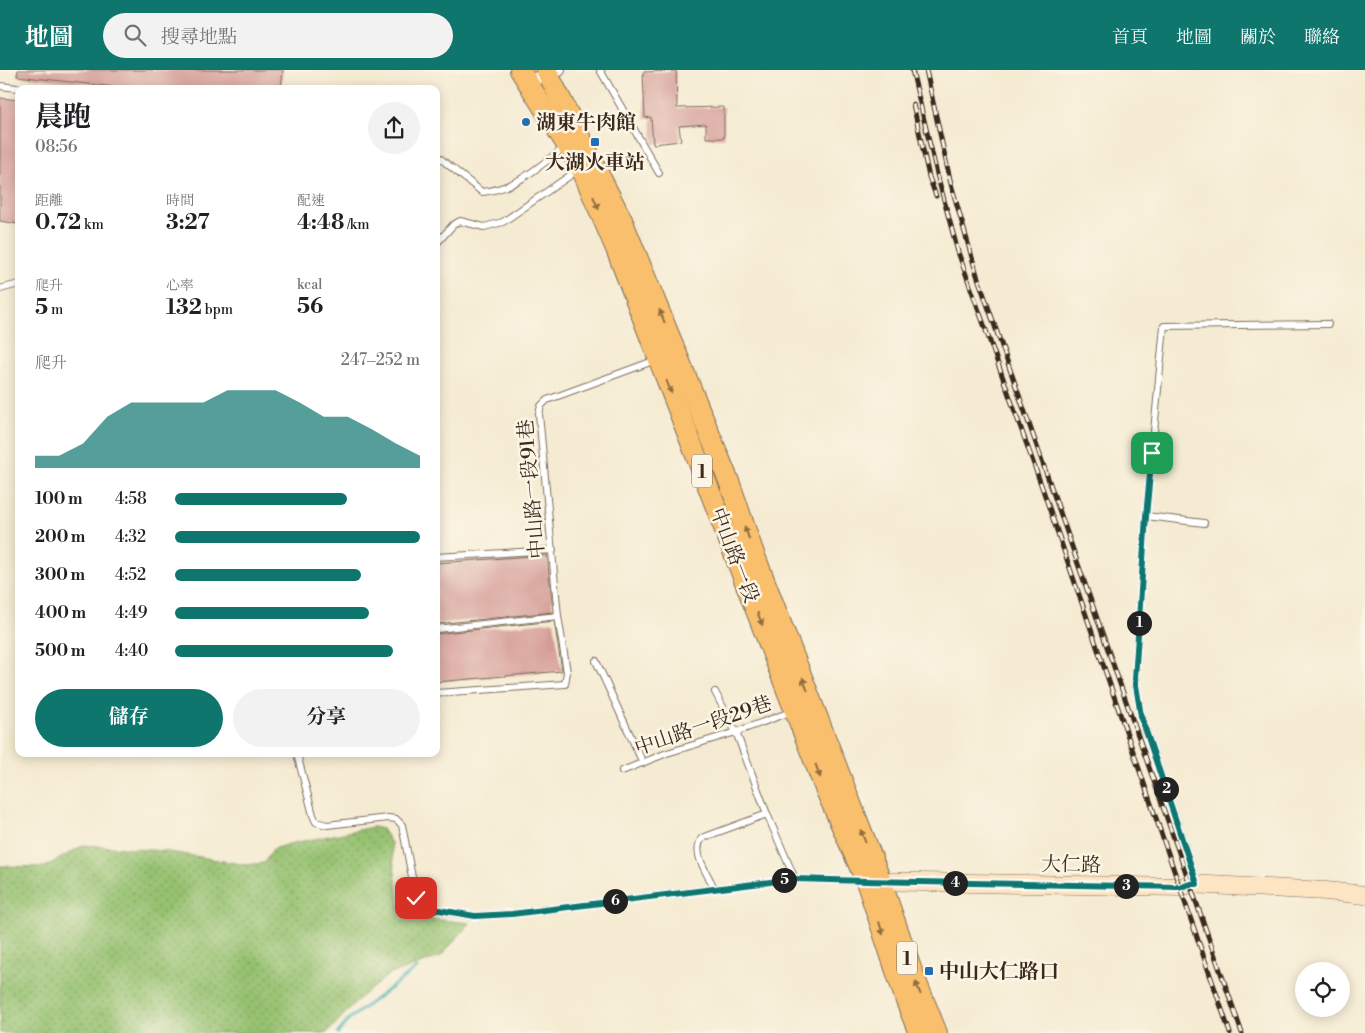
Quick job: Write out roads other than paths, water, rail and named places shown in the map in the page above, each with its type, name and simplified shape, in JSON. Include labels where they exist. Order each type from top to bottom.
[{"type":"main road","name":"中山路一段","points":[[550,71],[622,220],[667,355],[824,786],[874,881]]},
{"type":"main road","name":"中山路一段","points":[[524,77],[581,168],[616,249],[730,484],[874,881]]},
{"type":"main road","name":"1","points":[[874,881],[906,1001],[918,1033]]},
{"type":"main road","name":"1","points":[[874,881],[937,1033]]},
{"type":"street","points":[[524,77],[550,71]]},
{"type":"street","name":"大仁路","points":[[874,881],[1181,887],[1197,884],[1365,895]]},
{"type":"lane","points":[[600,70],[659,173]]},
{"type":"lane","points":[[0,86],[15,88]]},
{"type":"lane","points":[[440,158],[482,192],[498,190],[518,182],[568,146]]},
{"type":"lane","points":[[440,240],[453,225],[460,221],[484,227],[504,222],[581,168]]},
{"type":"lane","points":[[0,288],[15,285]]},
{"type":"lane","points":[[1197,884],[1141,716],[1135,679],[1146,516],[1164,326],[1328,324]]},
{"type":"lane","name":"中山路一段91巷","points":[[440,693],[565,684],[567,672],[558,616],[540,414],[541,406],[547,400],[667,355]]},
{"type":"lane","points":[[1146,516],[1204,523]]},
{"type":"lane","points":[[440,557],[553,550]]},
{"type":"lane","points":[[440,630],[558,616]]},
{"type":"lane","points":[[596,661],[643,763]]},
{"type":"lane","points":[[714,692],[736,732],[767,814],[795,879]]},
{"type":"lane","name":"中山路一段29巷","points":[[622,771],[667,753],[736,732],[796,710]]},
{"type":"lane","points":[[298,757],[316,822],[327,824],[388,818],[396,819],[402,825],[416,898],[420,906],[427,908],[475,916],[512,914],[795,879],[874,881]]},
{"type":"lane","points":[[714,888],[697,851],[698,844],[702,838],[767,814]]},
{"type":"waterway","points":[[338,1033],[349,1019],[417,968]]},
{"type":"railway","points":[[912,70],[958,252],[1043,490],[1230,1033]]},
{"type":"railway","points":[[926,70],[951,184],[977,275],[1242,1033]]},
{"type":"railway","points":[[913,104],[929,177],[936,196]]},
{"type":"place","name":"湖東牛肉館","points":[[526,122]]},
{"type":"place","name":"大湖火車站","points":[[595,142]]},
{"type":"place","name":"中山大仁路口","points":[[929,971]]}]
